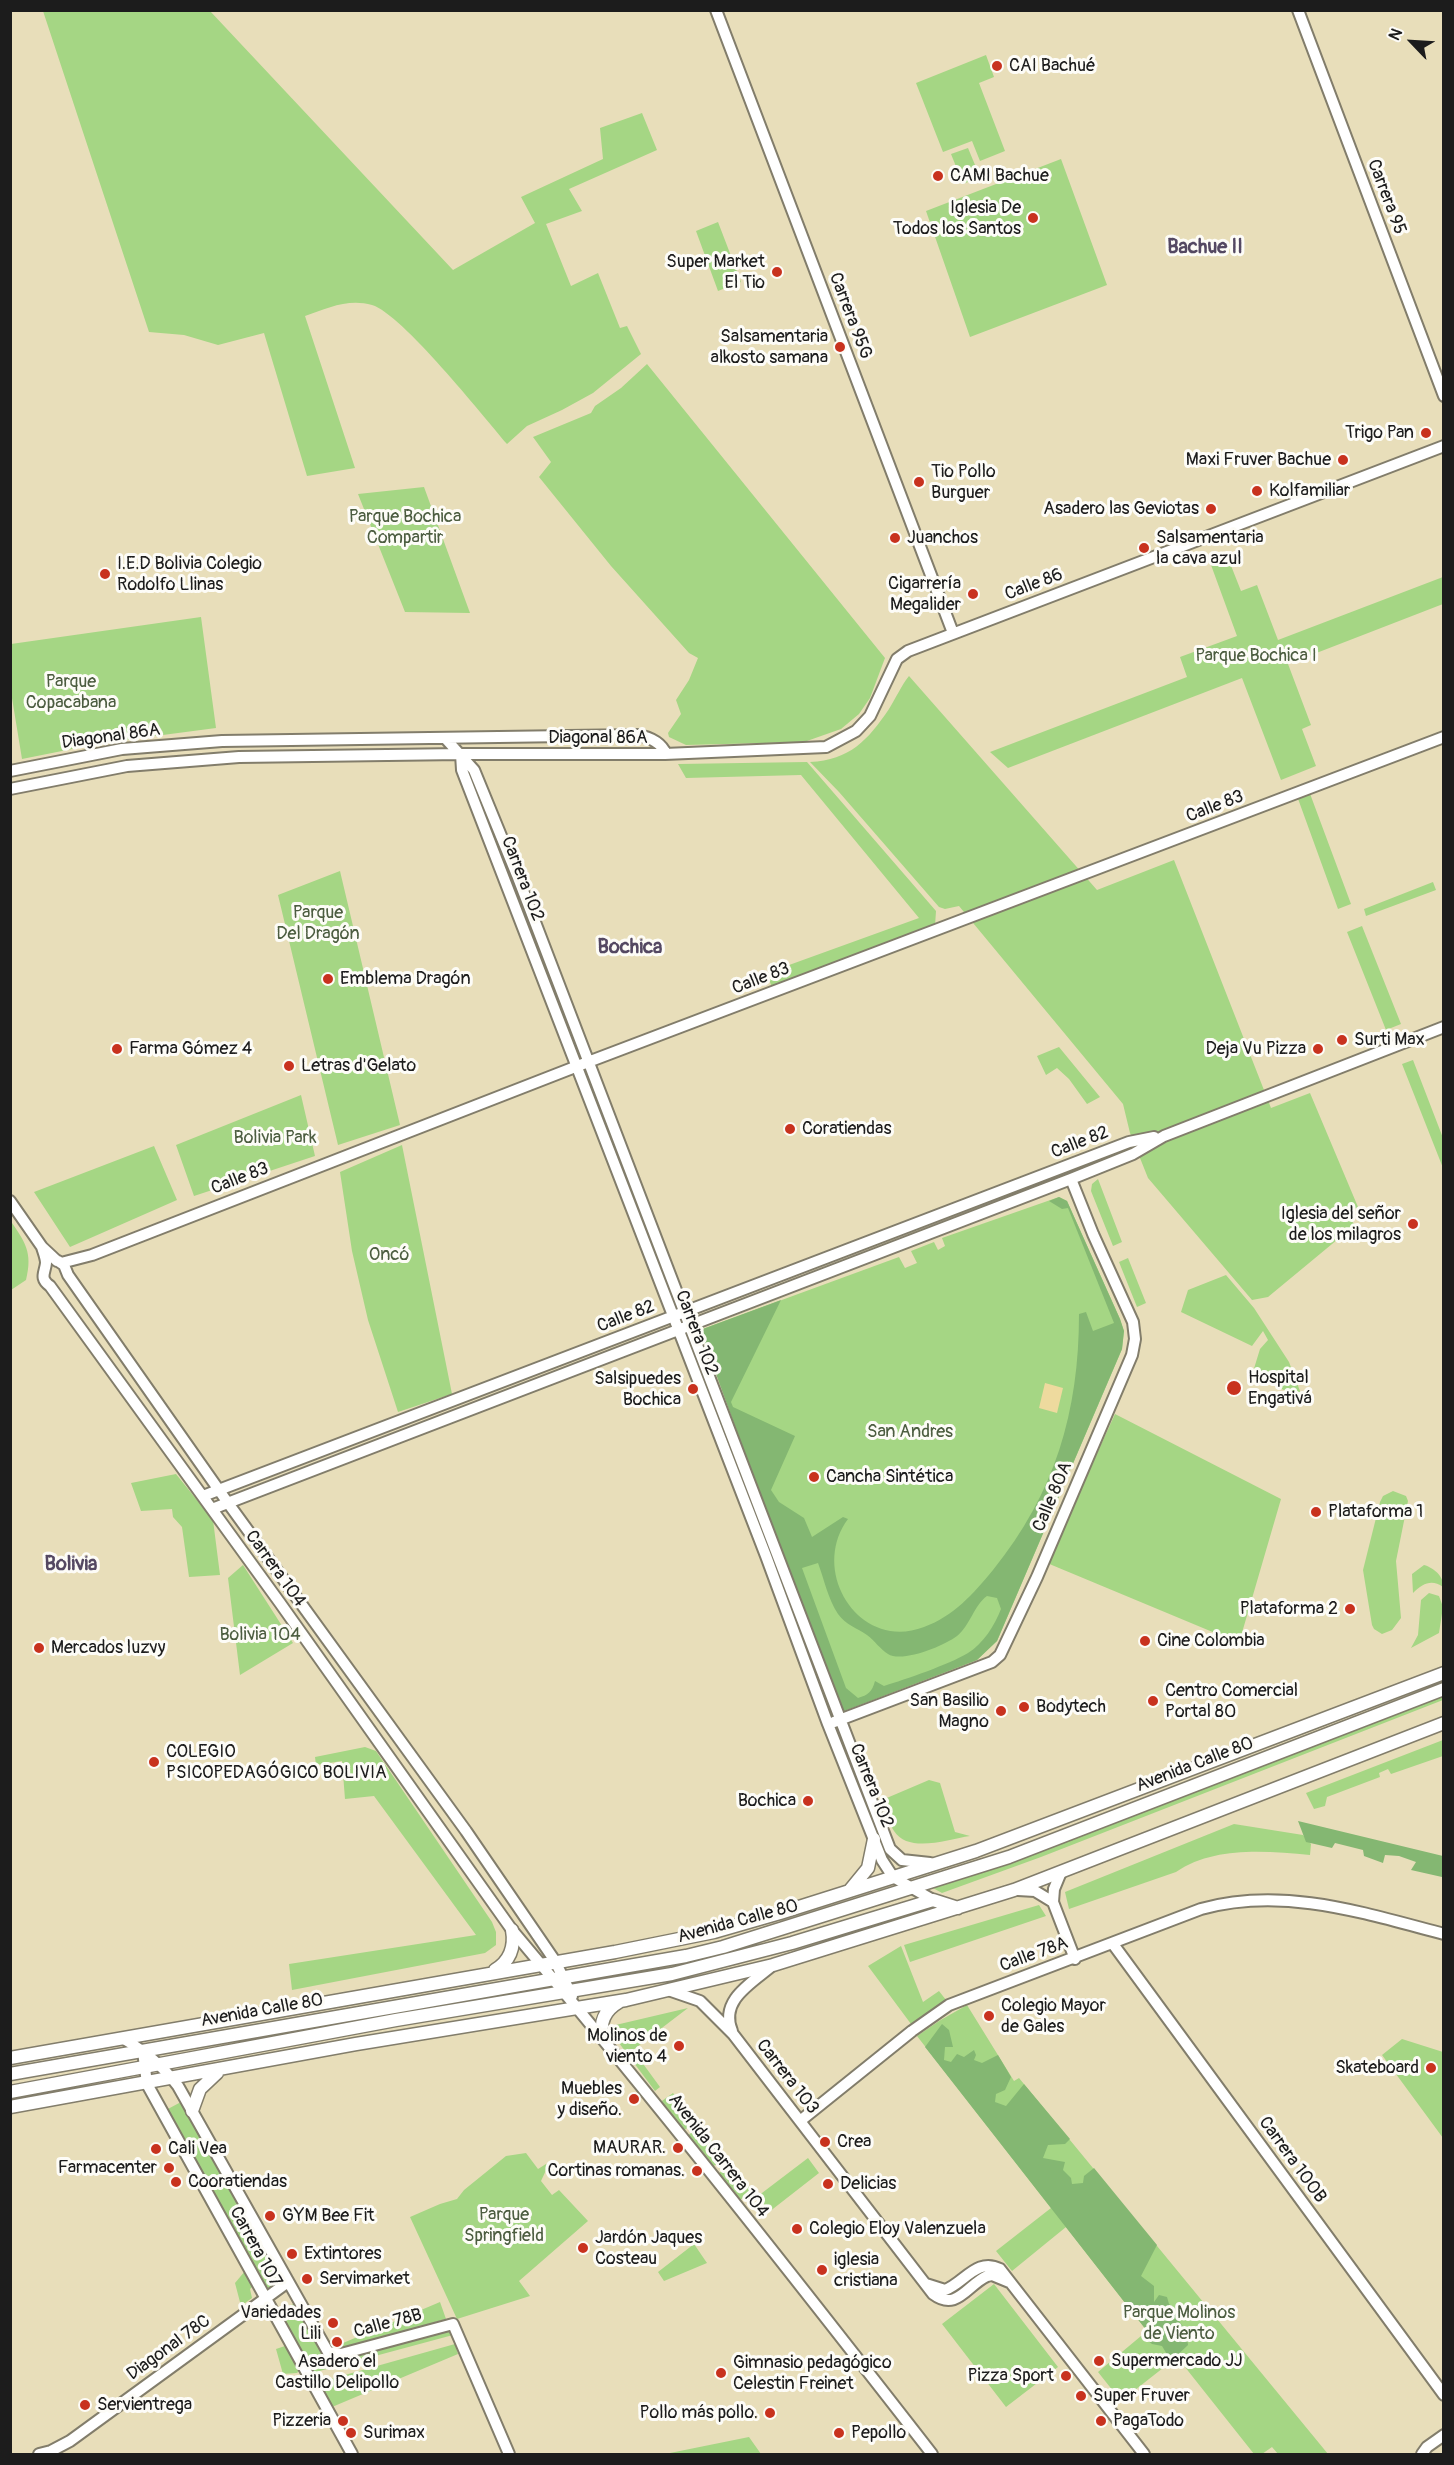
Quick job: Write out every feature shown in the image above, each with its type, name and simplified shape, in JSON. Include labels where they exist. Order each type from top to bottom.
[{"type":"highway","name":"Avenida Calle 80","points":[[10,2058],[714,1932],[937,1864],[1030,1831],[1443,1672]]},
{"type":"highway","name":"Avenida Calle 80","points":[[10,2074],[686,1956],[723,1947],[1009,1857],[1443,1689]]},
{"type":"highway","points":[[10,2108],[356,2044],[626,2001],[773,1965],[1014,1890],[1443,1724]]},
{"type":"highway","points":[[846,1893],[856,1885],[868,1868],[874,1839]]},
{"type":"highway","name":"Avenida Calle 80","points":[[10,2092],[708,1966],[933,1900]]},
{"type":"highway","points":[[933,1900],[958,1908]]},
{"type":"highway","points":[[489,1973],[505,1963],[510,1954],[513,1945],[512,1930]]},
{"type":"highway","points":[[603,2038],[601,2029],[604,2016],[613,2005],[626,2001]]},
{"type":"highway","points":[[356,2044],[379,2024]]},
{"type":"highway","points":[[192,2110],[200,2089],[206,2081],[222,2070]]},
{"type":"street","name":"Carrera 95G","points":[[716,10],[953,633]]},
{"type":"street","name":"Carrera 95","points":[[1298,10],[1443,396]]},
{"type":"street","name":"Calle 86","points":[[666,754],[826,747],[856,731],[870,716],[901,655],[953,633],[1443,446]]},
{"type":"street","name":"Diagonal 86A","points":[[10,771],[86,754],[222,741],[637,735],[653,740],[664,749],[666,754],[243,757],[128,766],[10,789]]},
{"type":"street","name":"Calle 83","points":[[50,1286],[62,1285],[60,1267],[577,1066],[1443,737]]},
{"type":"street","name":"Carrera 102","points":[[445,738],[474,770],[517,875],[890,1849],[902,1860],[937,1864]]},
{"type":"street","name":"Carrera 102","points":[[461,754],[462,770],[766,1556],[828,1724],[886,1869],[893,1877],[911,1889],[933,1900]]},
{"type":"street","points":[[505,880],[517,875]]},
{"type":"street","points":[[534,956],[546,952]]},
{"type":"street","name":"Calle 82","points":[[212,1509],[1071,1179],[1133,1154],[1164,1136],[1443,1027]]},
{"type":"street","name":"Calle 82","points":[[203,1497],[1129,1142],[1164,1136]]},
{"type":"street","points":[[1129,1142],[1133,1154]]},
{"type":"street","name":"Calle 80A","points":[[828,1724],[984,1666],[1000,1655],[1036,1577],[1132,1355],[1135,1330],[1071,1179]]},
{"type":"street","name":"Carrera 104","points":[[10,1201],[42,1247],[60,1267],[219,1491],[466,1831],[555,1961],[557,1978]]},
{"type":"street","name":"Carrera 104","points":[[60,1267],[43,1269],[43,1278],[212,1509],[512,1930],[538,1964],[557,1978],[578,2008]]},
{"type":"street","points":[[524,1374],[528,1387]]},
{"type":"street","points":[[1061,1872],[1054,1889],[1053,1902],[1075,1959]]},
{"type":"street","points":[[1014,1890],[1035,1891],[1053,1902]]},
{"type":"street","name":"Calle 78A","points":[[800,2121],[935,2013],[963,1999],[1218,1904],[1271,1899],[1314,1902],[1334,1905],[1443,1934]]},
{"type":"street","name":"Carrera 100B","points":[[1113,1944],[1443,2395]]},
{"type":"street","name":"Carrera 103","points":[[734,2034],[728,2014],[733,2000],[773,1965]]},
{"type":"street","name":"Carrera 103","points":[[671,1991],[700,2001],[734,2034],[933,2294],[947,2301],[959,2297],[987,2276],[1009,2282],[1144,2454]]},
{"type":"street","name":"Avenida Carrera 104","points":[[578,2008],[932,2454]]},
{"type":"street","name":"Carrera 107","points":[[122,2038],[143,2050],[173,2079],[325,2348],[331,2354]]},
{"type":"street","name":"Carrera 107","points":[[143,2050],[147,2084],[352,2454]]},
{"type":"street","name":"Diagonal 78C","points":[[39,2454],[51,2451],[70,2441],[288,2282]]},
{"type":"street","name":"Calle 78B","points":[[331,2354],[341,2354],[453,2324],[509,2454]]},
{"type":"street","points":[[1422,2454],[1427,2447],[1443,2435]]},
{"type":"green space","points":[[43,11],[210,11],[453,270],[535,223],[521,197],[603,159],[600,128],[642,113],[657,150],[569,189],[582,211],[546,224],[571,286],[598,273],[620,328],[627,326],[641,354],[593,393],[527,426],[507,444],[442,367],[385,312],[372,305],[346,303],[305,316],[355,468],[307,476],[264,333],[218,345],[184,335],[149,332]]},
{"type":"green space","points":[[986,55],[994,77],[979,83],[1005,151],[980,161],[972,141],[943,152],[916,83]]},
{"type":"green space","points":[[968,148],[980,177],[963,184],[951,154]]},
{"type":"green space","points":[[1061,159],[1107,285],[970,337],[926,211]]},
{"type":"green space","points":[[718,222],[741,282],[718,291],[696,231]]},
{"type":"green space","points":[[647,364],[885,658],[870,698],[859,714],[841,729],[804,742],[686,745],[669,737],[668,733],[681,714],[676,700],[689,680],[698,658],[689,653],[611,566],[539,477],[551,462],[533,437],[591,413],[595,406],[621,388]]},
{"type":"green space","name":"Parque Bochica Compartir","points":[[424,487],[470,613],[405,612],[358,494]]},
{"type":"green space","name":"Parque Bochica I","points":[[1228,558],[1241,591],[1257,585],[1278,640],[1443,577],[1443,604],[1288,664],[1311,725],[1302,729],[1316,766],[1281,780],[1242,678],[1008,768],[990,752],[1187,677],[1180,657],[1237,636],[1211,565]]},
{"type":"green space","name":"Parque Copacabana","points":[[201,617],[216,728],[102,743],[22,759],[11,692],[11,644]]},
{"type":"green space","points":[[909,676],[1097,890],[1174,860],[1271,1108],[1310,1093],[1358,1207],[1345,1213],[1355,1225],[1268,1297],[1252,1300],[1148,1178],[1130,1133],[1123,1104],[959,906],[945,909],[939,907],[810,762],[836,757],[857,746],[889,709]]},
{"type":"green space","points":[[807,762],[936,911],[935,926],[772,988],[767,973],[919,918],[801,775],[686,778],[678,764]]},
{"type":"green space","points":[[1309,791],[1351,904],[1338,909],[1297,796]]},
{"type":"green space","name":"Parque Del Dragón","points":[[340,871],[400,1125],[338,1145],[278,895]]},
{"type":"green space","points":[[1433,882],[1436,890],[1366,916],[1364,909]]},
{"type":"green space","points":[[1362,926],[1401,1024],[1386,1030],[1347,932]]},
{"type":"green space","points":[[1059,1047],[1100,1097],[1087,1104],[1069,1079],[1057,1068],[1046,1075],[1037,1056]]},
{"type":"green space","points":[[1413,1060],[1443,1138],[1443,1168],[1402,1064]]},
{"type":"green space","name":"Bolivia Park","points":[[301,1095],[315,1156],[194,1196],[176,1145]]},
{"type":"green space","name":"Oncó","points":[[402,1145],[452,1394],[398,1412],[368,1320],[352,1251],[340,1172]]},
{"type":"green space","points":[[154,1146],[177,1200],[70,1247],[34,1192]]},
{"type":"green space","points":[[1098,1179],[1122,1242],[1113,1246],[1091,1191],[1092,1184]]},
{"type":"green space","name":"San Andres","points":[[1059,1197],[1067,1201],[1120,1319],[1124,1331],[1122,1349],[997,1641],[977,1660],[844,1711],[700,1330],[899,1257],[905,1268],[917,1263],[911,1251],[934,1242],[938,1250],[945,1246],[942,1238]]},
{"type":"green space","points":[[1059,1197],[1067,1201],[1120,1319],[1124,1331],[1122,1349],[997,1641],[977,1660],[844,1711],[768,1517],[700,1330],[781,1300],[731,1402],[733,1407],[795,1436],[771,1490],[779,1502],[804,1518],[812,1537],[843,1517],[848,1519],[837,1540],[834,1561],[838,1583],[847,1602],[861,1618],[879,1628],[900,1632],[924,1627],[945,1617],[978,1587],[1014,1541],[1033,1511],[1059,1450],[1068,1418],[1078,1350],[1079,1314],[1086,1312],[1093,1331],[1114,1323],[1068,1208],[1062,1209],[1049,1201]],"holes":[[[818,1563],[831,1602],[841,1618],[867,1635],[885,1652],[894,1656],[913,1655],[951,1640],[961,1632],[987,1596],[997,1598],[1001,1609],[988,1634],[979,1645],[960,1658],[884,1686],[875,1681],[869,1693],[858,1698],[846,1688],[802,1568]]]},
{"type":"green space","points":[[10,1220],[24,1241],[29,1262],[26,1280],[11,1290]]},
{"type":"green space","points":[[1128,1258],[1146,1303],[1137,1307],[1119,1262]]},
{"type":"green space","points":[[1226,1275],[1254,1308],[1289,1362],[1303,1399],[1252,1375],[1260,1349],[1268,1340],[1263,1331],[1252,1346],[1181,1312],[1188,1290]]},
{"type":"green space","points":[[1115,1414],[1281,1499],[1239,1643],[1047,1563]]},
{"type":"green space","points":[[176,1474],[213,1520],[220,1575],[189,1577],[182,1527],[173,1517],[172,1509],[141,1511],[131,1483]]},
{"type":"green space","points":[[1393,1491],[1406,1496],[1408,1501],[1396,1561],[1401,1618],[1392,1630],[1382,1634],[1372,1625],[1363,1570],[1380,1502],[1383,1496]]},
{"type":"green space","name":"Bolivia 104","points":[[243,1565],[293,1643],[240,1675],[228,1578]]},
{"type":"green space","points":[[1424,1565],[1438,1573],[1443,1587],[1435,1583],[1428,1583],[1413,1593],[1412,1574]]},
{"type":"green space","points":[[1429,1593],[1439,1596],[1443,1607],[1439,1633],[1411,1648],[1418,1635],[1421,1600]]},
{"type":"green space","points":[[1443,1695],[1443,1700],[1041,1857],[942,1893],[933,1888],[1037,1852]]},
{"type":"green space","points":[[1443,1740],[1443,1756],[1391,1774],[1388,1769],[1379,1773],[1380,1777],[1327,1797],[1325,1806],[1314,1809],[1306,1793]]},
{"type":"green space","points":[[365,1747],[376,1751],[492,1922],[496,1932],[496,1945],[485,1953],[292,1990],[289,1964],[476,1935],[374,1796],[345,1799],[342,1761],[316,1765],[315,1757]]},
{"type":"green space","points":[[929,1780],[940,1783],[955,1832],[970,1836],[940,1842],[919,1843],[909,1842],[894,1831],[882,1800]]},
{"type":"green space","points":[[1298,1821],[1443,1856],[1443,1875],[1442,1877],[1411,1870],[1416,1862],[1399,1856],[1385,1855],[1383,1863],[1364,1856],[1363,1850],[1335,1843],[1332,1848],[1306,1842]]},
{"type":"green space","points":[[1234,1824],[1303,1835],[1311,1844],[1310,1855],[1276,1852],[1223,1854],[1069,1909],[1065,1892]]},
{"type":"green space","points":[[1039,1905],[1046,1916],[910,1962],[904,1945]]},
{"type":"green space","points":[[901,1946],[923,2002],[939,1991],[946,2000],[911,2024],[868,1966]]},
{"type":"green space","name":"Parque Molinos de Viento","points":[[967,2005],[1014,2081],[1019,2078],[1328,2454],[1278,2454],[1272,2447],[1262,2454],[1254,2454],[1177,2357],[1121,2401],[1098,2372],[1147,2331],[1066,2227],[1012,2271],[996,2251],[1051,2208],[917,2036]]},
{"type":"green space","points":[[688,2008],[633,2050],[660,2087],[655,2091],[607,2027]]},
{"type":"green space","points":[[942,2024],[949,2030],[953,2047],[945,2047],[944,2060],[951,2062],[957,2054],[964,2057],[974,2050],[976,2055],[974,2060],[982,2063],[998,2055],[1011,2077],[1005,2090],[996,2094],[995,2102],[1006,2106],[1024,2084],[1070,2139],[1065,2144],[1048,2145],[1043,2158],[1065,2162],[1063,2170],[1071,2178],[1072,2184],[1083,2183],[1084,2176],[1094,2168],[1157,2245],[1141,2276],[1154,2286],[1154,2302],[1159,2295],[1167,2297],[1169,2304],[1180,2313],[1178,2320],[1186,2330],[1188,2345],[1171,2361],[1162,2346],[1152,2344],[1142,2336],[1147,2331],[925,2047]]},
{"type":"green space","points":[[1402,2039],[1443,2052],[1443,2138],[1382,2055]]},
{"type":"green space","points":[[673,2093],[696,2121],[682,2132],[659,2103]]},
{"type":"green space","points":[[181,2102],[281,2281],[267,2291],[166,2110]]},
{"type":"green space","points":[[701,2126],[725,2158],[711,2168],[687,2136]]},
{"type":"green space","name":"Parque Springfield","points":[[526,2153],[538,2169],[546,2164],[548,2166],[541,2181],[552,2195],[559,2190],[588,2221],[519,2281],[530,2296],[457,2319],[410,2217],[457,2199],[464,2190],[506,2156]]},
{"type":"green space","points":[[808,2158],[819,2173],[769,2212],[758,2196]]},
{"type":"green space","points":[[730,2164],[752,2191],[739,2201],[718,2174]]},
{"type":"green space","points":[[694,2244],[707,2263],[664,2281],[658,2272]]},
{"type":"green space","points":[[245,2271],[253,2286],[250,2289],[252,2298],[241,2306],[235,2283]]},
{"type":"green space","points":[[994,2284],[1058,2367],[1006,2407],[942,2324]]},
{"type":"green space","points":[[440,2302],[446,2319],[337,2350],[336,2346]]},
{"type":"green space","points":[[295,2303],[329,2360],[449,2327],[453,2335],[312,2373],[279,2312]]},
{"type":"green space","points":[[455,2344],[458,2354],[332,2407],[320,2382]]},
{"type":"green space","points":[[285,2346],[300,2370],[297,2373],[283,2374],[276,2349]]},
{"type":"green space","points":[[749,2437],[761,2454],[665,2454]]},
{"type":"sand","points":[[1045,1383],[1063,1388],[1057,1413],[1039,1408]]},
{"type":"place","name":"CAI Bachué","points":[[997,66]]},
{"type":"place","name":"CAMI Bachue","points":[[938,176]]},
{"type":"place","name":"Iglesia De Todos los Santos","points":[[1033,218]]},
{"type":"place","name":"Super Market El Tio","points":[[777,272]]},
{"type":"place","name":"Salsamentaria alkosto samana","points":[[840,347]]},
{"type":"place","name":"Trigo Pan","points":[[1426,433]]},
{"type":"place","name":"Maxi Fruver Bachue","points":[[1343,460]]},
{"type":"place","name":"Tio Pollo Burguer","points":[[919,482]]},
{"type":"place","name":"Kolfamiliar","points":[[1257,491]]},
{"type":"place","name":"Asadero las Geviotas","points":[[1211,509]]},
{"type":"place","name":"Juanchos","points":[[895,538]]},
{"type":"place","name":"Salsamentaria la cava azul","points":[[1144,548]]},
{"type":"place","name":"I.E.D Bolivia Colegio Rodolfo Llinas","points":[[105,574]]},
{"type":"place","name":"Cigarrería Megalider","points":[[973,594]]},
{"type":"place","name":"Emblema Dragón","points":[[328,979]]},
{"type":"place","name":"Surti Max","points":[[1342,1040]]},
{"type":"place","name":"Farma Gómez 4","points":[[117,1049]]},
{"type":"place","name":"Deja Vu Pizza","points":[[1318,1049]]},
{"type":"place","name":"Letras d'Gelato","points":[[289,1066]]},
{"type":"place","name":"Coratiendas","points":[[790,1129]]},
{"type":"place","name":"Iglesia del señor de los milagros","points":[[1413,1224]]},
{"type":"place","name":"Hospital Engativá","points":[[1234,1388]]},
{"type":"place","name":"Salsipuedes Bochica","points":[[693,1389]]},
{"type":"place","name":"Cancha Sintética","points":[[814,1477]]},
{"type":"place","name":"Plataforma 1","points":[[1316,1512]]},
{"type":"place","name":"Plataforma 2","points":[[1350,1609]]},
{"type":"place","name":"Cine Colombia","points":[[1145,1641]]},
{"type":"place","name":"Mercados luzvy","points":[[39,1648]]},
{"type":"place","name":"Centro Comercial Portal 80","points":[[1153,1701]]},
{"type":"place","name":"Bodytech","points":[[1024,1707]]},
{"type":"place","name":"San Basilio Magno","points":[[1001,1711]]},
{"type":"place","name":"COLEGIO PSICOPEDAGÓGICO BOLIVIA","points":[[154,1762]]},
{"type":"place","name":"Bochica","points":[[808,1801]]},
{"type":"place","name":"Colegio Mayor de Gales","points":[[989,2016]]},
{"type":"place","name":"Molinos de viento 4","points":[[679,2046]]},
{"type":"place","name":"Skateboard","points":[[1431,2068]]},
{"type":"place","name":"Muebles y diseño.","points":[[634,2099]]},
{"type":"place","name":"Crea","points":[[825,2142]]},
{"type":"place","name":"MAURAR.","points":[[678,2148]]},
{"type":"place","name":"Cali Vea","points":[[156,2149]]},
{"type":"place","name":"Farmacenter","points":[[169,2168]]},
{"type":"place","name":"Cortinas romanas.","points":[[697,2171]]},
{"type":"place","name":"Cooratiendas","points":[[176,2182]]},
{"type":"place","name":"Delicias","points":[[828,2184]]},
{"type":"place","name":"GYM Bee Fit","points":[[270,2216]]},
{"type":"place","name":"Colegio Eloy Valenzuela","points":[[797,2229]]},
{"type":"place","name":"Jardón Jaques Costeau","points":[[583,2248]]},
{"type":"place","name":"Extintores","points":[[292,2254]]},
{"type":"place","name":"iglesia cristiana","points":[[822,2270]]},
{"type":"place","name":"Servimarket","points":[[307,2279]]},
{"type":"place","name":"Variedades Lili","points":[[333,2323]]},
{"type":"place","name":"Asadero el Castillo Delipollo","points":[[337,2342]]},
{"type":"place","name":"Supermercado JJ","points":[[1099,2361]]},
{"type":"place","name":"Gimnasio pedagógico Celestin Freinet","points":[[721,2373]]},
{"type":"place","name":"Pizza Sport","points":[[1066,2376]]},
{"type":"place","name":"Super Fruver","points":[[1081,2396]]},
{"type":"place","name":"Servientrega","points":[[85,2405]]},
{"type":"place","name":"Pollo más pollo.","points":[[770,2413]]},
{"type":"place","name":"Pizzeria","points":[[343,2421]]},
{"type":"place","name":"PagaTodo","points":[[1101,2421]]},
{"type":"place","name":"Surimax","points":[[351,2433]]},
{"type":"place","name":"Pepollo","points":[[839,2433]]},
{"type":"district","name":"Bachue II","points":[[1205,248]]},
{"type":"district","name":"Bochica","points":[[630,948]]},
{"type":"district","name":"Bolivia","points":[[71,1565]]}]
